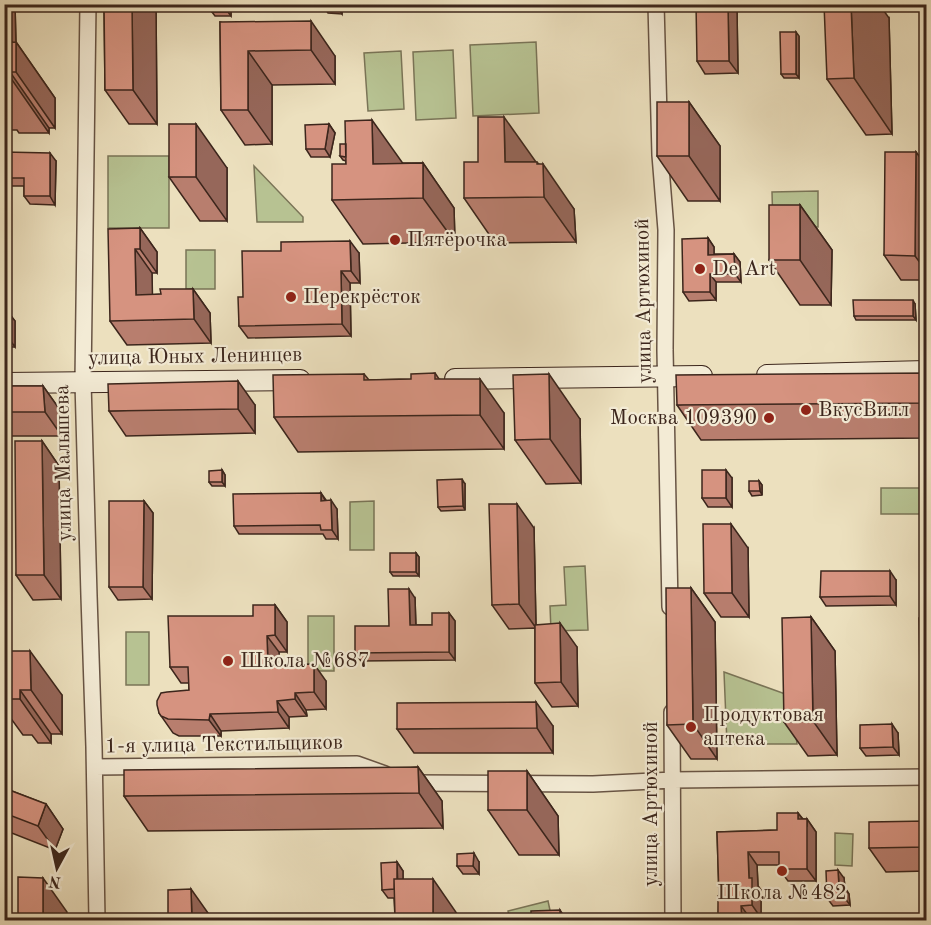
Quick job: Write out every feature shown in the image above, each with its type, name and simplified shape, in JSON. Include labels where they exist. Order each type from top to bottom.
[{"type":"main road","points":[[749,375],[927,371]]},
{"type":"main road","points":[[432,379],[715,376]]},
{"type":"main road","name":"улица Юных Ленинцев","points":[[4,383],[321,380]]},
{"type":"street","name":"улица Малышева","points":[[88,4],[83,382],[97,921]]},
{"type":"street","name":"улица Артюхиной","points":[[656,4],[660,154],[666,230],[665,377],[670,617]]},
{"type":"street","name":"улица Артюхиной","points":[[671,699],[673,921]]},
{"type":"street","name":"1-я улица Текстильщиков","points":[[94,767],[357,764],[411,783],[593,784],[673,780],[927,777]]},
{"type":"green space","points":[[536,42],[539,113],[473,116],[470,45]]},
{"type":"green space","points":[[453,50],[456,118],[416,120],[413,52]]},
{"type":"green space","points":[[401,51],[404,109],[368,111],[364,53]]},
{"type":"green space","points":[[108,156],[169,156],[169,228],[108,228]]},
{"type":"green space","points":[[254,166],[303,217],[303,222],[257,222]]},
{"type":"green space","points":[[818,191],[818,227],[773,227],[772,192]]},
{"type":"green space","points":[[186,250],[215,250],[215,289],[186,289]]},
{"type":"green space","points":[[881,488],[926,488],[926,514],[881,514]]},
{"type":"green space","points":[[374,501],[374,550],[350,550],[350,502]]},
{"type":"green space","points":[[585,566],[588,630],[551,631],[550,606],[566,605],[564,567]]},
{"type":"green space","points":[[308,616],[334,616],[334,671],[308,671]]},
{"type":"green space","points":[[126,632],[149,632],[149,685],[126,685]]},
{"type":"green space","points":[[724,672],[791,696],[797,744],[727,744]]},
{"type":"green space","points":[[835,833],[853,834],[852,866],[835,865]]},
{"type":"green space","points":[[548,901],[551,915],[543,920],[510,920],[508,911]]},
{"type":"building","points":[[104,4],[132,4],[133,90],[105,90]]},
{"type":"building","points":[[212,4],[228,4],[228,12],[212,12]]},
{"type":"building","points":[[696,4],[728,4],[729,61],[697,61]]},
{"type":"building","points":[[824,4],[851,4],[854,78],[827,79]]},
{"type":"building","points":[[311,21],[311,50],[248,51],[248,110],[221,110],[220,22]]},
{"type":"building","points":[[780,32],[796,32],[796,74],[781,74]]},
{"type":"building","points":[[16,42],[16,72],[10,72],[10,77],[4,77],[4,43]]},
{"type":"building","points":[[657,102],[689,102],[689,156],[657,156]]},
{"type":"building","points":[[478,117],[504,117],[505,162],[543,164],[544,197],[464,198],[464,162],[478,162]]},
{"type":"building","points":[[372,120],[373,164],[423,163],[423,198],[332,200],[332,164],[346,164],[345,121]]},
{"type":"building","points":[[169,124],[196,124],[196,177],[169,177]]},
{"type":"building","points":[[329,124],[325,149],[306,149],[305,125]]},
{"type":"building","points":[[340,144],[346,144],[346,157],[340,156]]},
{"type":"building","points":[[4,152],[50,153],[50,196],[24,196],[24,178],[4,178]]},
{"type":"building","points":[[885,152],[916,152],[915,256],[884,255]]},
{"type":"building","points":[[769,205],[800,205],[800,260],[769,260]]},
{"type":"building","points":[[140,228],[140,249],[135,249],[136,295],[161,294],[160,289],[193,289],[194,319],[110,321],[108,229]]},
{"type":"building","points":[[708,238],[708,255],[734,254],[735,274],[710,274],[710,292],[683,292],[682,239]]},
{"type":"building","points":[[350,241],[351,271],[341,271],[342,324],[239,326],[238,297],[243,297],[242,251],[281,251],[281,242]]},
{"type":"building","points":[[853,300],[913,300],[913,316],[854,316]]},
{"type":"building","points":[[435,373],[435,379],[480,379],[480,415],[274,417],[273,375],[364,374],[364,380],[411,379],[411,374]]},
{"type":"building","points":[[927,373],[927,403],[677,405],[676,375]]},
{"type":"building","points":[[549,374],[550,439],[515,440],[513,375]]},
{"type":"building","points":[[238,381],[238,409],[109,411],[108,384]]},
{"type":"building","points":[[4,386],[43,386],[45,412],[4,412]]},
{"type":"building","points":[[15,441],[42,441],[44,575],[16,575]]},
{"type":"building","points":[[222,470],[222,482],[209,482],[209,471]]},
{"type":"building","points":[[702,470],[726,470],[726,498],[702,498]]},
{"type":"building","points":[[462,479],[463,506],[438,507],[437,480]]},
{"type":"building","points":[[749,481],[759,481],[760,491],[749,491]]},
{"type":"building","points":[[321,493],[321,501],[331,500],[332,530],[321,530],[320,525],[234,526],[233,494]]},
{"type":"building","points":[[109,501],[144,501],[143,587],[109,587]]},
{"type":"building","points":[[489,504],[517,504],[519,604],[492,605]]},
{"type":"building","points":[[703,524],[731,524],[732,593],[704,593]]},
{"type":"building","points":[[390,553],[416,553],[416,572],[390,572]]},
{"type":"building","points":[[821,571],[890,571],[890,596],[820,597]]},
{"type":"building","points":[[666,588],[691,588],[693,724],[667,725]]},
{"type":"building","points":[[388,589],[409,589],[410,625],[432,625],[432,613],[449,613],[449,652],[355,653],[355,626],[389,626]]},
{"type":"building","points":[[253,605],[275,605],[275,635],[267,636],[268,665],[314,664],[314,692],[295,693],[295,699],[277,701],[278,712],[210,714],[209,720],[168,719],[161,716],[157,701],[161,693],[189,690],[188,667],[170,667],[168,616],[253,616]]},
{"type":"building","points":[[811,617],[813,721],[784,722],[782,618]]},
{"type":"building","points":[[919,618],[927,618],[927,720],[921,720]]},
{"type":"building","points":[[560,623],[561,682],[535,683],[535,625]]},
{"type":"building","points":[[4,651],[30,651],[31,690],[20,690],[20,699],[7,699],[7,690],[4,690]]},
{"type":"building","points":[[536,702],[537,728],[397,729],[397,703]]},
{"type":"building","points":[[892,724],[893,747],[860,748],[860,725]]},
{"type":"building","points":[[418,767],[419,793],[124,796],[124,770]]},
{"type":"building","points":[[488,771],[527,771],[527,810],[488,810]]},
{"type":"building","points":[[4,788],[46,804],[38,826],[4,813]]},
{"type":"building","points":[[777,813],[798,813],[798,819],[807,819],[807,869],[779,869],[779,852],[748,852],[749,878],[752,878],[752,905],[741,906],[742,921],[718,921],[717,832],[777,830]]},
{"type":"building","points":[[927,821],[927,847],[869,848],[869,822]]},
{"type":"building","points":[[474,853],[473,866],[457,866],[457,854]]},
{"type":"building","points":[[397,862],[397,879],[394,879],[394,889],[382,890],[381,863]]},
{"type":"building","points":[[838,870],[839,886],[844,886],[844,897],[827,898],[826,871]]},
{"type":"building","points":[[18,877],[43,878],[43,921],[18,921]]},
{"type":"building","points":[[394,879],[433,879],[433,917],[395,917]]},
{"type":"building","points":[[191,889],[192,921],[168,921],[168,890]]},
{"type":"building","points":[[560,910],[560,921],[531,921],[531,911]]},
{"type":"place","name":"Пятёрочка","points":[[395,240]]},
{"type":"place","name":"De Art","points":[[700,269]]},
{"type":"place","name":"Перекрёсток","points":[[291,297]]},
{"type":"place","name":"ВкусВилл","points":[[806,410]]},
{"type":"place","name":"Москва 109390","points":[[769,418]]},
{"type":"place","name":"Школа №687","points":[[228,661]]},
{"type":"place","name":"Продуктовая аптека","points":[[691,727]]},
{"type":"place","name":"Школа №482","points":[[782,871]]}]
